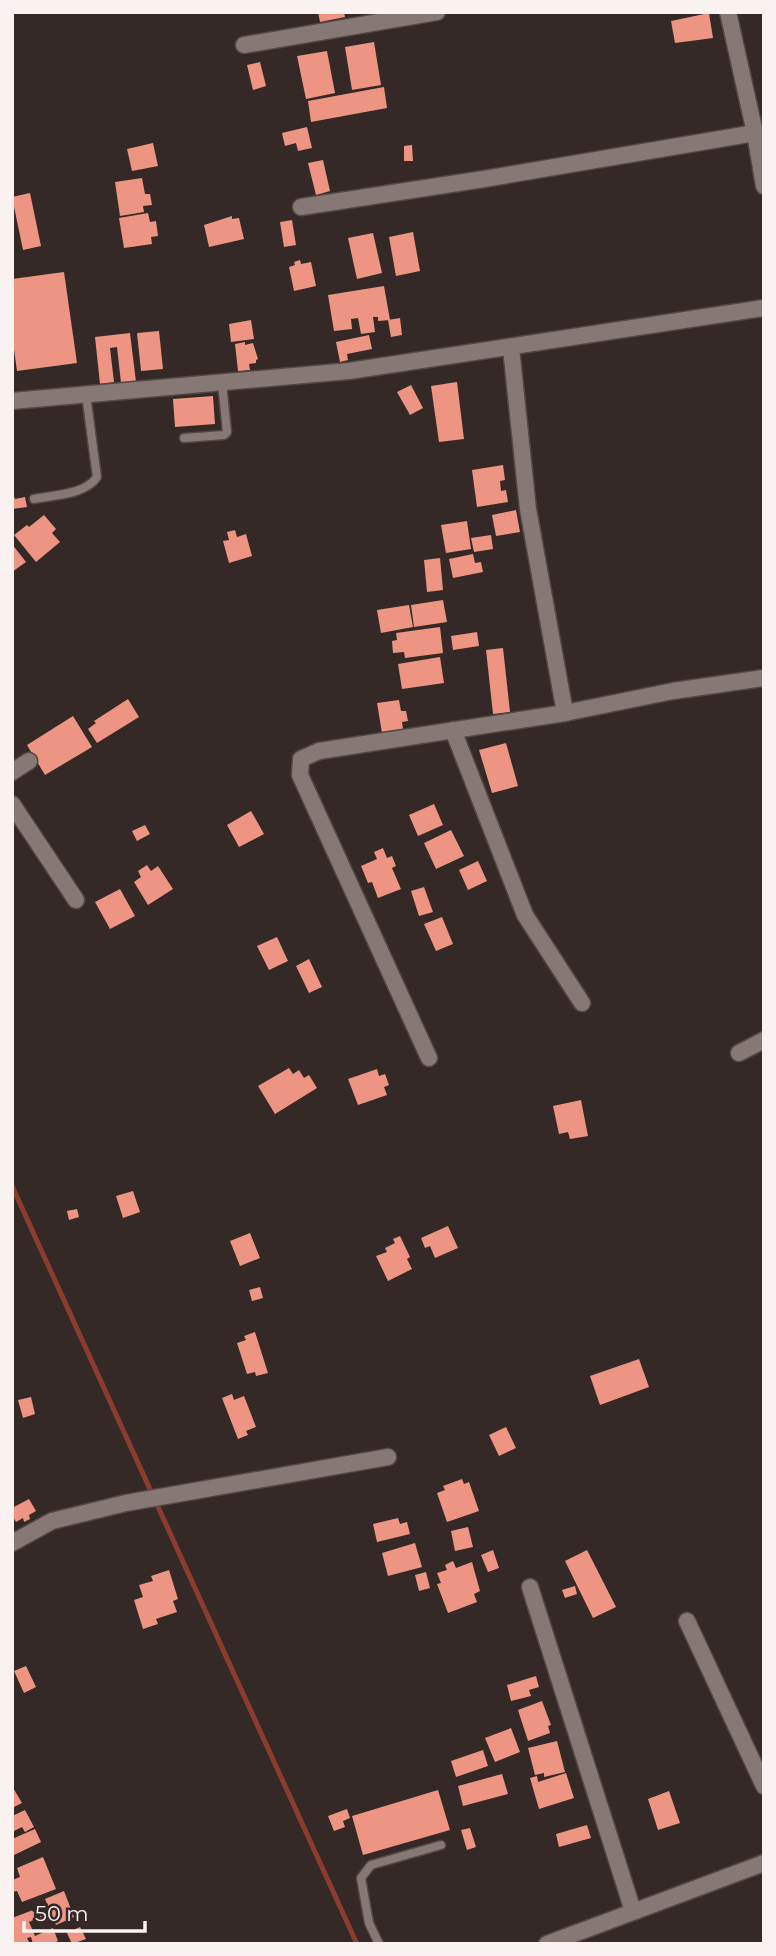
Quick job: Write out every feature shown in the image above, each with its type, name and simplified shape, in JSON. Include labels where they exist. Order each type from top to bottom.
[{"type":"street","points":[[244,45],[437,12]]},
{"type":"street","points":[[728,12],[764,186]]},
{"type":"street","points":[[301,207],[755,133]]},
{"type":"street","points":[[12,401],[349,371],[764,308]]},
{"type":"street","points":[[511,348],[528,509],[565,713]]},
{"type":"street","points":[[429,1058],[300,775],[301,759],[319,751],[565,713],[673,691],[764,678]]},
{"type":"street","points":[[453,730],[525,915],[582,1003]]},
{"type":"street","points":[[12,772],[29,761]]},
{"type":"street","points":[[12,804],[76,900]]},
{"type":"street","points":[[739,1053],[764,1040]]},
{"type":"street","points":[[12,1543],[52,1521],[166,1496],[388,1457]]},
{"type":"street","points":[[530,1587],[633,1911]]},
{"type":"street","points":[[687,1621],[764,1786]]},
{"type":"street","points":[[547,1944],[764,1863]]},
{"type":"lane","points":[[184,438],[224,435],[227,432],[222,383]]},
{"type":"lane","points":[[34,499],[75,491],[90,485],[97,477],[86,395]]},
{"type":"lane","points":[[379,1944],[369,1923],[361,1878],[371,1865],[441,1845]]},
{"type":"building","points":[[318,12],[344,12],[345,17],[320,22]]},
{"type":"building","points":[[709,13],[713,38],[675,43],[671,21]]},
{"type":"building","points":[[374,42],[381,85],[352,90],[345,47]]},
{"type":"building","points":[[327,51],[335,93],[306,99],[297,56]]},
{"type":"building","points":[[260,62],[266,86],[253,90],[247,65]]},
{"type":"building","points":[[384,87],[387,108],[311,122],[308,101]]},
{"type":"building","points":[[307,127],[312,148],[298,151],[296,143],[285,146],[282,133]]},
{"type":"building","points":[[153,143],[158,166],[132,171],[127,149]]},
{"type":"building","points":[[412,145],[413,161],[404,161],[404,146]]},
{"type":"building","points":[[323,160],[330,191],[316,195],[308,163]]},
{"type":"building","points":[[142,178],[145,194],[150,194],[152,205],[143,206],[144,212],[120,216],[115,182]]},
{"type":"building","points":[[30,193],[41,246],[23,250],[12,197]]},
{"type":"building","points":[[148,213],[150,222],[156,221],[158,236],[151,237],[152,244],[124,248],[119,218]]},
{"type":"building","points":[[232,216],[232,219],[239,218],[244,239],[209,247],[204,225]]},
{"type":"building","points":[[292,220],[296,245],[284,247],[280,222]]},
{"type":"building","points":[[413,232],[420,271],[396,276],[389,237]]},
{"type":"building","points":[[373,233],[382,273],[357,279],[348,238]]},
{"type":"building","points":[[300,260],[301,264],[311,262],[316,286],[294,291],[289,267]]},
{"type":"building","points":[[64,272],[77,363],[17,371],[12,335],[12,279]]},
{"type":"building","points":[[384,286],[390,320],[378,321],[378,317],[373,317],[375,332],[361,334],[358,318],[351,319],[352,329],[334,331],[328,295]]},
{"type":"building","points":[[400,318],[402,335],[391,337],[388,320]]},
{"type":"building","points":[[251,320],[254,339],[231,342],[229,324]]},
{"type":"building","points":[[159,331],[163,369],[141,371],[137,333]]},
{"type":"building","points":[[130,333],[136,382],[121,383],[117,347],[110,348],[114,382],[100,384],[95,337]]},
{"type":"building","points":[[369,335],[372,349],[347,354],[348,360],[340,362],[336,342]]},
{"type":"building","points":[[245,342],[245,345],[253,343],[258,359],[256,363],[249,364],[250,370],[238,371],[235,344]]},
{"type":"building","points":[[457,382],[464,439],[439,442],[431,386]]},
{"type":"building","points":[[411,385],[423,408],[410,415],[397,392]]},
{"type":"building","points":[[213,396],[215,424],[175,427],[173,399]]},
{"type":"building","points":[[503,465],[505,480],[500,481],[501,491],[506,490],[508,502],[477,507],[472,470]]},
{"type":"building","points":[[12,492],[15,499],[25,497],[27,507],[12,509]]},
{"type":"building","points":[[516,510],[520,532],[496,536],[492,515]]},
{"type":"building","points":[[44,515],[56,529],[52,533],[60,542],[36,562],[14,535]]},
{"type":"building","points":[[467,521],[471,549],[446,553],[441,525]]},
{"type":"building","points":[[235,530],[237,537],[246,534],[252,556],[229,563],[223,541],[229,540],[227,532]]},
{"type":"building","points":[[491,535],[493,549],[474,552],[471,538]]},
{"type":"building","points":[[12,544],[26,562],[12,572]]},
{"type":"building","points":[[473,554],[475,563],[481,562],[483,572],[453,578],[449,559]]},
{"type":"building","points":[[440,558],[443,590],[427,592],[424,560]]},
{"type":"building","points":[[443,600],[447,622],[414,627],[411,605]]},
{"type":"building","points":[[409,605],[413,627],[381,633],[377,610]]},
{"type":"building","points":[[440,627],[443,653],[405,658],[404,652],[393,653],[392,641],[397,640],[396,633]]},
{"type":"building","points":[[477,632],[479,646],[453,650],[451,636]]},
{"type":"building","points":[[503,648],[510,712],[493,714],[486,650]]},
{"type":"building","points":[[440,657],[444,683],[402,689],[398,664]]},
{"type":"building","points":[[128,699],[139,717],[97,743],[88,729],[96,723],[94,721]]},
{"type":"building","points":[[399,700],[401,711],[406,711],[408,721],[402,722],[403,729],[382,733],[377,703]]},
{"type":"building","points":[[73,716],[92,747],[45,775],[27,745]]},
{"type":"building","points":[[506,743],[518,786],[492,793],[479,750]]},
{"type":"building","points":[[434,804],[443,825],[418,836],[409,815]]},
{"type":"building","points":[[251,811],[264,834],[239,847],[227,825]]},
{"type":"building","points":[[145,825],[150,834],[137,841],[132,831]]},
{"type":"building","points":[[451,830],[464,856],[436,869],[424,843]]},
{"type":"building","points":[[383,848],[387,858],[392,856],[396,866],[392,868],[401,889],[378,898],[372,882],[368,883],[361,866],[377,859],[374,852]]},
{"type":"building","points":[[478,861],[487,881],[468,890],[459,870]]},
{"type":"building","points":[[147,865],[151,871],[158,866],[173,889],[148,905],[134,882],[141,877],[138,871]]},
{"type":"building","points":[[424,887],[433,912],[419,916],[411,891]]},
{"type":"building","points":[[120,889],[135,916],[110,929],[95,902]]},
{"type":"building","points":[[442,917],[453,944],[436,951],[424,924]]},
{"type":"building","points":[[277,937],[288,961],[269,970],[257,946]]},
{"type":"building","points":[[309,959],[322,987],[309,993],[296,966]]},
{"type":"building","points":[[289,1068],[293,1074],[299,1070],[304,1078],[309,1075],[317,1088],[275,1114],[258,1086]]},
{"type":"building","points":[[377,1069],[379,1076],[385,1074],[389,1085],[384,1087],[387,1095],[358,1105],[348,1079]]},
{"type":"building","points":[[581,1100],[588,1136],[570,1139],[568,1132],[559,1134],[553,1106]]},
{"type":"building","points":[[133,1191],[140,1212],[123,1218],[116,1196]]},
{"type":"building","points":[[77,1209],[79,1217],[69,1220],[67,1211]]},
{"type":"building","points":[[448,1226],[458,1248],[435,1258],[430,1246],[425,1248],[421,1238]]},
{"type":"building","points":[[250,1233],[260,1258],[240,1266],[230,1241]]},
{"type":"building","points":[[400,1236],[410,1257],[407,1259],[412,1269],[388,1281],[376,1256],[387,1252],[385,1248],[395,1243],[393,1239]]},
{"type":"building","points":[[260,1287],[263,1298],[252,1301],[249,1290]]},
{"type":"building","points":[[255,1332],[268,1373],[256,1376],[255,1372],[247,1374],[237,1343],[246,1340],[244,1336]]},
{"type":"building","points":[[639,1359],[649,1387],[600,1405],[590,1376]]},
{"type":"building","points":[[232,1394],[234,1400],[244,1396],[256,1427],[246,1431],[248,1435],[238,1439],[222,1398]]},
{"type":"building","points":[[31,1397],[35,1414],[23,1418],[18,1400]]},
{"type":"building","points":[[506,1427],[516,1448],[499,1456],[489,1435]]},
{"type":"building","points":[[462,1479],[464,1484],[469,1482],[479,1511],[447,1522],[437,1493],[445,1490],[443,1486]]},
{"type":"building","points":[[29,1499],[36,1511],[29,1515],[30,1519],[24,1522],[23,1518],[16,1522],[12,1508]]},
{"type":"building","points":[[398,1518],[400,1524],[407,1522],[410,1534],[377,1542],[373,1524]]},
{"type":"building","points":[[468,1527],[473,1547],[455,1551],[451,1531]]},
{"type":"building","points":[[415,1543],[422,1567],[388,1576],[382,1553]]},
{"type":"building","points":[[493,1550],[499,1568],[488,1572],[481,1555]]},
{"type":"building","points":[[587,1550],[616,1607],[593,1618],[565,1561]]},
{"type":"building","points":[[453,1561],[456,1568],[472,1562],[480,1591],[474,1594],[477,1602],[448,1613],[437,1584],[441,1583],[437,1573],[447,1570],[445,1565]]},
{"type":"building","points":[[169,1570],[178,1599],[173,1601],[177,1612],[156,1619],[158,1624],[143,1629],[134,1600],[143,1597],[139,1585],[153,1581],[151,1576]]},
{"type":"building","points":[[426,1572],[430,1588],[419,1591],[415,1575]]},
{"type":"building","points":[[575,1586],[577,1594],[565,1598],[562,1590]]},
{"type":"building","points":[[26,1666],[36,1687],[24,1693],[14,1671]]},
{"type":"building","points":[[536,1676],[539,1687],[529,1690],[531,1696],[511,1701],[507,1685]]},
{"type":"building","points":[[542,1701],[551,1725],[548,1726],[550,1733],[528,1741],[518,1710]]},
{"type":"building","points":[[511,1728],[520,1752],[495,1762],[485,1738]]},
{"type":"building","points":[[557,1741],[565,1772],[544,1777],[544,1773],[535,1775],[528,1748]]},
{"type":"building","points":[[483,1750],[488,1766],[456,1777],[451,1761]]},
{"type":"building","points":[[566,1773],[574,1798],[539,1809],[530,1778],[537,1776],[538,1782]]},
{"type":"building","points":[[502,1774],[508,1794],[463,1806],[458,1786]]},
{"type":"building","points":[[12,1786],[22,1803],[12,1808]]},
{"type":"building","points":[[438,1790],[450,1830],[363,1855],[352,1816]]},
{"type":"building","points":[[669,1791],[680,1823],[658,1830],[648,1799]]},
{"type":"building","points":[[347,1809],[350,1818],[343,1821],[345,1827],[334,1831],[328,1816]]},
{"type":"building","points":[[25,1810],[34,1827],[25,1832],[22,1827],[12,1832],[12,1816]]},
{"type":"building","points":[[587,1825],[591,1838],[559,1847],[556,1834]]},
{"type":"building","points":[[470,1828],[476,1847],[467,1850],[461,1830]]},
{"type":"building","points":[[35,1829],[41,1842],[12,1856],[12,1839]]},
{"type":"building","points":[[43,1857],[56,1889],[22,1902],[17,1891],[12,1892],[12,1880],[20,1877],[17,1868]]},
{"type":"building","points":[[64,1891],[74,1917],[56,1925],[45,1899]]},
{"type":"building","points":[[41,1907],[45,1915],[29,1922],[35,1936],[53,1928],[58,1941],[51,1944],[33,1944],[31,1937],[27,1938],[30,1944],[12,1944],[12,1918]]},
{"type":"building","points":[[80,1927],[86,1939],[72,1944],[67,1933]]},
{"type":"waterway","points":[[12,1186],[357,1944]]}]
